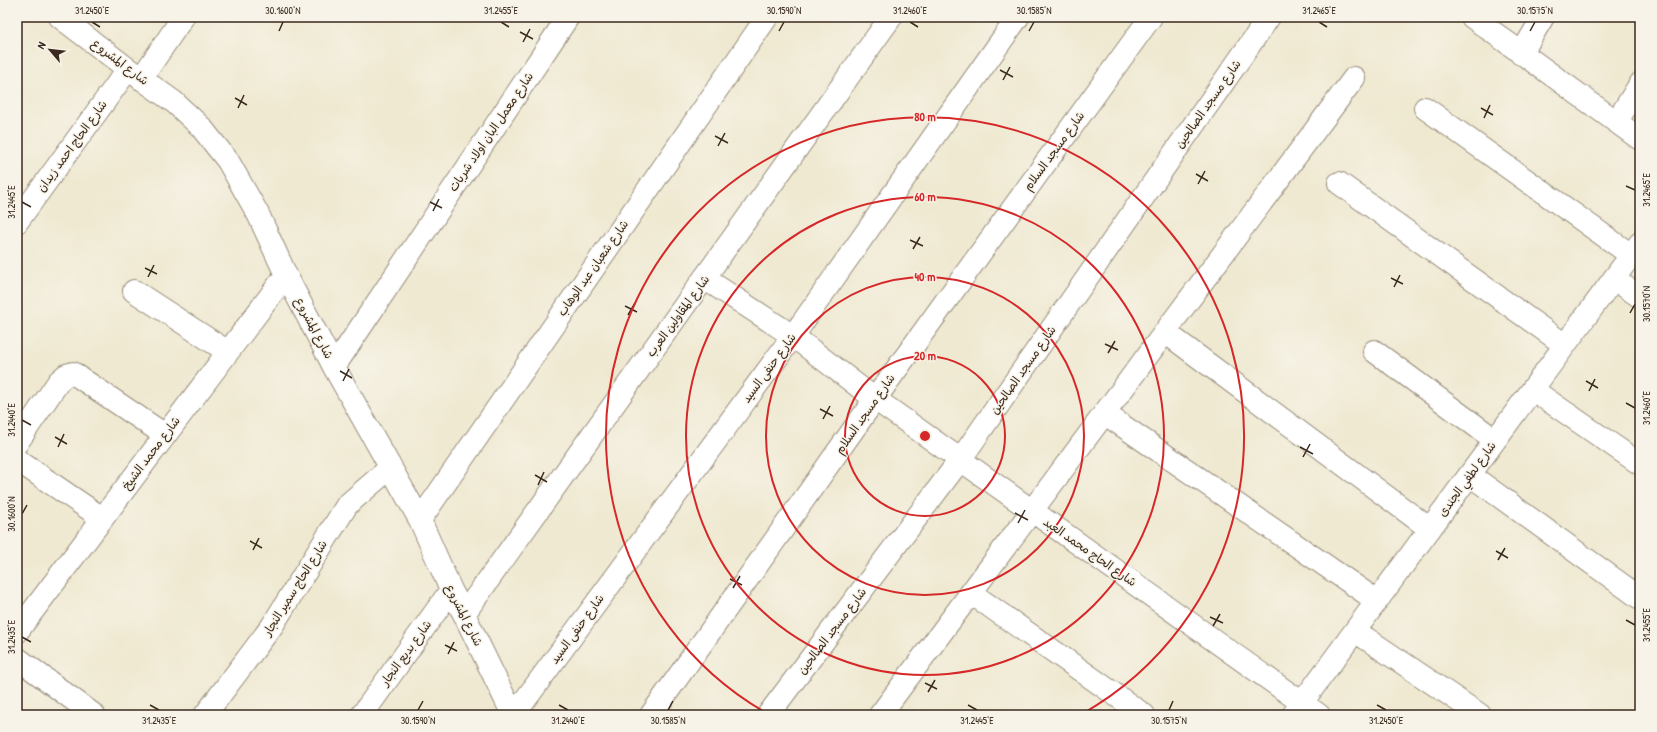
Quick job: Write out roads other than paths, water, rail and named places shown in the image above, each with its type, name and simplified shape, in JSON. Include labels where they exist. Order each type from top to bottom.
[{"type":"street","name":"شارع المشروع","points":[[60,17],[134,74],[174,102],[201,127],[228,161],[258,214],[286,275],[334,366],[420,520],[508,711]]},
{"type":"street","name":"شارع الحاج احمد زيدان","points":[[17,222],[134,74],[183,17]]},
{"type":"street","name":"شارع معمل البان اولاد شربات","points":[[334,366],[568,17]]},
{"type":"street","name":"شارع شعبان عبد الوهاب","points":[[420,520],[767,17]]},
{"type":"street","name":"شارع المقاولين العرب","points":[[464,614],[891,17]]},
{"type":"street","name":"شارع حنفى السيد","points":[[508,711],[793,336],[1018,17]]},
{"type":"street","name":"شارع مسجد السلام","points":[[651,715],[875,399],[1151,17]]},
{"type":"street","name":"شارع مسجد الصالحين","points":[[768,715],[960,460],[1268,17]]},
{"type":"street","points":[[1472,17],[1640,139]]},
{"type":"street","points":[[1521,54],[1543,17]]},
{"type":"street","points":[[880,715],[1354,78]]},
{"type":"street","points":[[1617,121],[1640,84]]},
{"type":"street","points":[[1426,108],[1636,249]]},
{"type":"street","points":[[1339,183],[1566,345]]},
{"type":"street","name":"شارع لطفي الجندى","points":[[1305,711],[1355,631],[1636,249]]},
{"type":"street","name":"شارع محمد الشيخ","points":[[17,632],[286,275]]},
{"type":"street","name":"شارع الحاج محمد العبد","points":[[704,278],[793,336],[875,399],[1032,511],[1305,711]]},
{"type":"street","points":[[1614,279],[1640,297]]},
{"type":"street","points":[[134,291],[228,352]]},
{"type":"street","points":[[1164,332],[1430,529]]},
{"type":"street","points":[[1374,352],[1495,440]]},
{"type":"street","points":[[17,443],[59,380],[66,374],[73,373],[166,435]]},
{"type":"street","points":[[1533,390],[1640,464]]},
{"type":"street","points":[[1104,413],[1377,601]]},
{"type":"street","points":[[17,460],[102,518]]},
{"type":"street","name":"شارع الحاج سمير النجار","points":[[205,715],[272,626],[347,505],[391,467]]},
{"type":"street","points":[[1470,476],[1640,598]]},
{"type":"street","name":"شارع بديع النجار","points":[[362,715],[451,590]]},
{"type":"street","points":[[971,593],[1144,715]]},
{"type":"street","points":[[1355,631],[1480,715]]},
{"type":"street","points":[[17,658],[94,715]]}]
